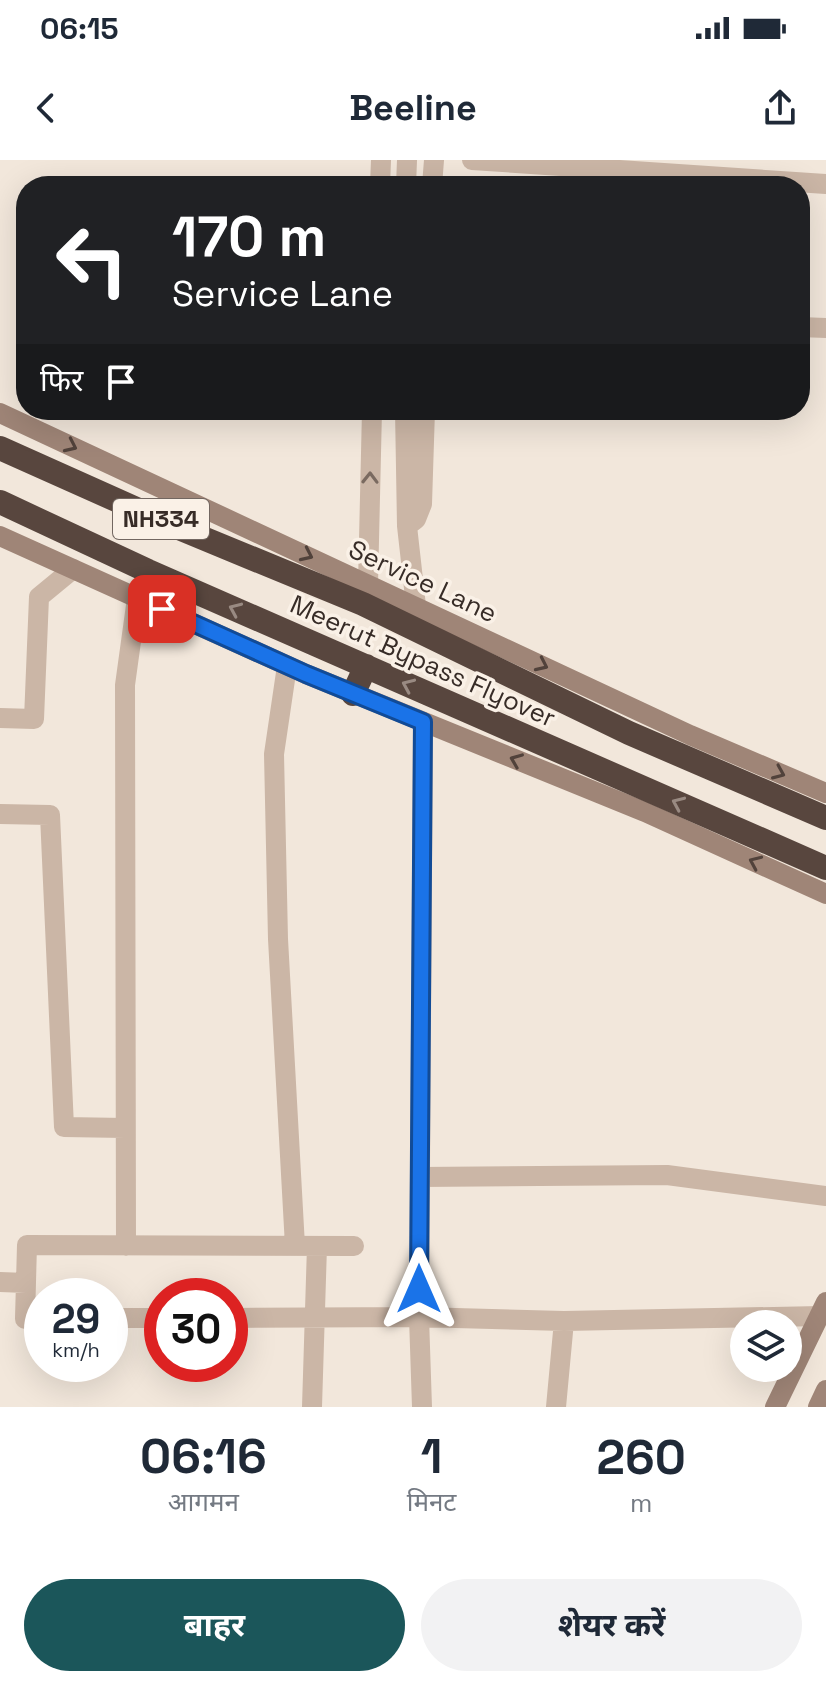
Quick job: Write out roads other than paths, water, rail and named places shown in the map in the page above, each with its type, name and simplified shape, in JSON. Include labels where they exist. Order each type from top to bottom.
[{"type":"highway","name":"Meerut Bypass Flyover","points":[[0,448],[181,529],[365,594]]},
{"type":"highway","name":"Meerut Bypass Flyover","points":[[0,502],[148,571],[826,868]]},
{"type":"highway","name":"NH334","points":[[365,594],[412,616]]},
{"type":"highway","name":"Meerut Bypass Flyover","points":[[412,616],[650,742],[826,818]]},
{"type":"highway","points":[[353,694],[366,666]]},
{"type":"street","points":[[472,160],[708,176]]},
{"type":"street","name":"Service Lane","points":[[0,413],[365,594]]},
{"type":"street","points":[[365,594],[372,420]]},
{"type":"street","points":[[405,420],[412,616]]},
{"type":"street","points":[[407,526],[416,519],[422,504],[425,420]]},
{"type":"street","points":[[0,536],[287,666],[645,812],[826,894]]},
{"type":"street","points":[[0,718],[34,719],[39,597],[73,569]]},
{"type":"street","points":[[126,1246],[125,685],[137,598]]},
{"type":"street","name":"Service Lane","points":[[412,616],[826,793]]},
{"type":"street","points":[[287,666],[274,754],[278,939],[295,1246]]},
{"type":"street","points":[[422,1407],[419,1317],[423,722]]},
{"type":"street","points":[[0,814],[50,815],[64,1127],[125,1128]]},
{"type":"street","points":[[420,1177],[667,1175],[826,1196]]},
{"type":"street","points":[[26,1278],[27,1245],[354,1246]]},
{"type":"street","points":[[312,1407],[317,1246]]},
{"type":"street","points":[[0,1282],[24,1283]]},
{"type":"street","points":[[248,1318],[419,1317],[564,1321],[823,1309],[775,1407]]},
{"type":"street","points":[[556,1407],[564,1321]]},
{"type":"street","points":[[818,1407],[826,1390]]}]
